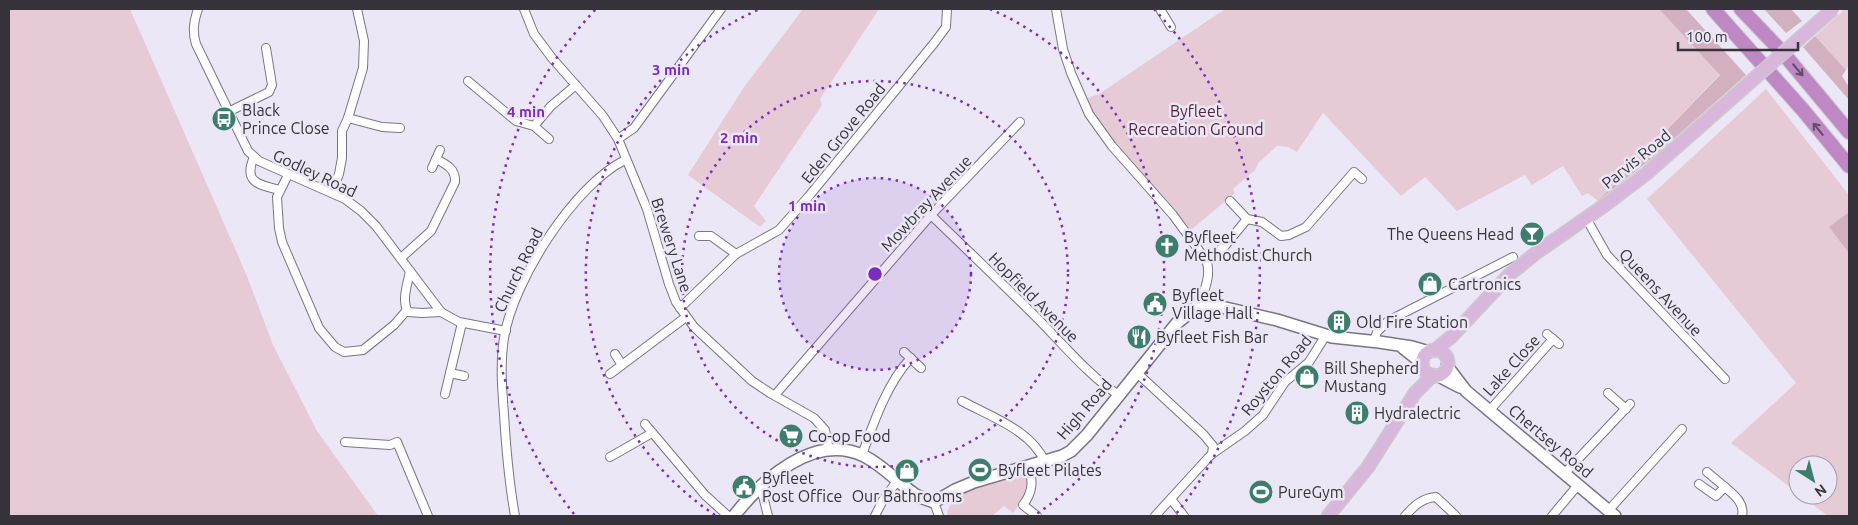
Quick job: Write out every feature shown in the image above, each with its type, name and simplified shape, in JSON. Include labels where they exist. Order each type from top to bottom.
[{"type":"highway","points":[[1713,9],[1803,110],[1849,166]]},
{"type":"highway","points":[[1741,9],[1783,53],[1849,132]]},
{"type":"main road","name":"Parvis Road","points":[[1439,356],[1458,330],[1510,274],[1551,241],[1647,173],[1833,9]]},
{"type":"main road","points":[[1424,356],[1439,356],[1444,372],[1429,371],[1424,356]]},
{"type":"main road","points":[[1328,516],[1368,467],[1429,371]]},
{"type":"street","name":"Godley Road","points":[[198,9],[193,35],[201,57],[248,151],[259,161],[288,175],[332,192],[361,211],[376,226],[441,312],[451,319],[506,331]]},
{"type":"street","points":[[332,192],[339,174],[342,158],[342,131],[348,118],[363,68],[364,42],[359,9]]},
{"type":"street","points":[[524,9],[534,34],[602,116],[618,139],[626,160]]},
{"type":"street","points":[[618,139],[634,128],[721,9]]},
{"type":"street","name":"Eden Grove Road","points":[[680,308],[736,254],[779,230],[935,42],[946,26],[947,9]]},
{"type":"street","points":[[1056,9],[1063,49],[1089,114],[1112,146],[1173,215],[1206,260],[1208,269],[1207,279],[1200,304],[1213,305],[1277,320],[1326,336],[1374,341],[1439,356]]},
{"type":"street","points":[[1160,9],[1171,27]]},
{"type":"street","points":[[228,112],[269,92],[272,85],[267,52],[259,58]]},
{"type":"street","points":[[468,80],[516,121],[534,126],[549,139]]},
{"type":"street","points":[[534,126],[551,106],[576,85]]},
{"type":"street","points":[[474,99],[481,91]]},
{"type":"street","points":[[348,118],[400,128]]},
{"type":"street","name":"Mowbray Avenue","points":[[775,395],[931,215],[1020,122]]},
{"type":"street","points":[[432,168],[440,150]]},
{"type":"street","points":[[254,157],[249,174],[254,181],[280,190]]},
{"type":"street","points":[[400,258],[431,231],[455,182],[455,175],[452,170],[436,159]]},
{"type":"street","name":"Brewery Lane","points":[[626,160],[647,209],[669,284],[686,317],[715,349],[752,381],[822,424],[827,435],[829,450]]},
{"type":"street","name":"Church Road","points":[[516,516],[508,462],[502,390],[504,339],[513,308],[524,282],[556,224],[574,203],[611,167],[626,160]]},
{"type":"street","points":[[1230,201],[1247,219],[1262,222],[1281,236],[1289,235],[1306,227],[1354,172],[1362,179]]},
{"type":"street","points":[[288,175],[277,197],[277,214],[282,242],[314,317],[335,347],[344,352],[363,350],[394,326],[407,310],[405,296],[410,271]]},
{"type":"street","name":"Hopfield Avenue","points":[[931,215],[1012,292],[1074,356],[1110,390],[1119,395]]},
{"type":"street","name":"Queens Avenue","points":[[1586,218],[1607,255],[1725,379]]},
{"type":"street","points":[[1206,260],[1224,247],[1247,219]]},
{"type":"street","points":[[699,236],[711,236],[736,254]]},
{"type":"street","points":[[1374,341],[1376,332],[1388,322],[1513,257]]},
{"type":"street","name":"High Road","points":[[934,502],[955,490],[1045,462],[1071,451],[1087,435],[1136,372],[1178,323],[1200,304]]},
{"type":"street","points":[[407,310],[408,312],[422,313],[441,312]]},
{"type":"street","points":[[610,374],[686,317]]},
{"type":"street","points":[[445,394],[462,322]]},
{"type":"street","name":"Royston Road","points":[[1212,454],[1246,431],[1263,415],[1285,382],[1309,362],[1326,336]]},
{"type":"street","name":"Lake Close","points":[[1490,410],[1553,339]]},
{"type":"street","points":[[1400,346],[1409,351],[1429,371]]},
{"type":"street","points":[[904,352],[922,368]]},
{"type":"street","points":[[615,354],[622,365]]},
{"type":"street","name":"Chertsey Road","points":[[1439,356],[1466,391]]},
{"type":"street","points":[[862,455],[870,431],[901,368],[911,358]]},
{"type":"street","name":"Chertsey Road","points":[[1429,371],[1466,391],[1612,514]]},
{"type":"street","points":[[1136,372],[1213,446],[1212,454],[1155,516]]},
{"type":"street","points":[[450,373],[464,376]]},
{"type":"street","points":[[1564,474],[1628,407],[1608,393]]},
{"type":"street","points":[[962,401],[1026,436],[1040,450],[1045,462]]},
{"type":"street","points":[[969,415],[973,407]]},
{"type":"street","points":[[645,424],[705,495],[728,516]]},
{"type":"street","points":[[1612,514],[1680,432],[1683,441]]},
{"type":"street","points":[[610,458],[652,433]]},
{"type":"street","points":[[345,442],[390,445],[397,442],[428,516]]},
{"type":"street","points":[[734,516],[766,480],[790,464],[829,450],[862,455],[877,463],[914,493],[934,502],[939,516]]},
{"type":"street","points":[[1029,466],[1033,479],[1032,488],[1023,505],[1037,516]]},
{"type":"street","points":[[1707,472],[1737,498],[1743,511],[1742,516]]},
{"type":"street","points":[[875,516],[883,500],[898,480]]},
{"type":"street","points":[[1699,484],[1716,496],[1725,487]]},
{"type":"street","points":[[1552,516],[1578,486]]},
{"type":"street","points":[[758,489],[763,496],[768,516]]},
{"type":"street","points":[[1405,516],[1414,506],[1426,498],[1436,497],[1456,516]]},
{"type":"street","points":[[1170,499],[1184,516]]},
{"type":"green space","points":[[9,9],[130,9],[247,276],[273,345],[317,431],[378,516],[9,516]]},
{"type":"green space","points":[[803,9],[879,9],[820,99],[822,105],[754,206],[766,221],[760,227],[688,175],[744,87]]},
{"type":"green space","name":"Byfleet Recreation Ground","points":[[1225,9],[1659,9],[1720,74],[1598,201],[1588,193],[1582,196],[1563,166],[1532,185],[1525,175],[1457,211],[1425,177],[1401,196],[1323,113],[1297,152],[1288,147],[1277,146],[1259,162],[1255,170],[1233,189],[1235,193],[1191,230],[1106,134],[1085,99],[1099,94]]},
{"type":"green space","points":[[1845,9],[1849,9],[1849,65],[1846,70],[1815,36]]},
{"type":"green space","points":[[1766,89],[1849,195],[1849,212],[1830,227],[1849,253],[1849,516],[1828,516],[1813,505],[1838,505],[1838,455],[1788,455],[1788,486],[1731,443],[1796,383],[1647,199]]},
{"type":"green space","points":[[1021,476],[1026,477],[1029,482],[1019,506],[1013,513],[1004,506],[992,516],[947,516],[950,506],[965,493],[989,484]]},
{"type":"shaded area","points":[[1659,9],[1686,9],[1746,75],[1651,159],[1598,201],[1720,75]]},
{"type":"shaded area","points":[[1764,9],[1791,9],[1802,21],[1786,33]]},
{"type":"shaded area","points":[[1815,36],[1846,70],[1842,76],[1849,87],[1849,100],[1803,47]]},
{"type":"shaded area","points":[[1849,212],[1849,253],[1829,227]]},
{"type":"place","name":"Black Prince Close","points":[[224,119]]},
{"type":"place","name":"The Queens Head","points":[[1532,234]]},
{"type":"place","name":"Byfleet Methodist Church","points":[[1167,246]]},
{"type":"place","name":"Cartronics","points":[[1430,284]]},
{"type":"place","name":"Byfleet Village Hall","points":[[1155,304]]},
{"type":"place","name":"Old Fire Station","points":[[1339,322]]},
{"type":"place","name":"Byfleet Fish Bar","points":[[1139,337]]},
{"type":"place","name":"Bill Shepherd Mustang","points":[[1307,377]]},
{"type":"place","name":"Hydralectric","points":[[1357,413]]},
{"type":"place","name":"Co-op Food","points":[[791,436]]},
{"type":"place","name":"Byfleet Pilates","points":[[980,470]]},
{"type":"place","name":"Our Bathrooms","points":[[907,471]]},
{"type":"place","name":"Byfleet Post Office","points":[[744,487]]},
{"type":"place","name":"PureGym","points":[[1261,492]]}]
